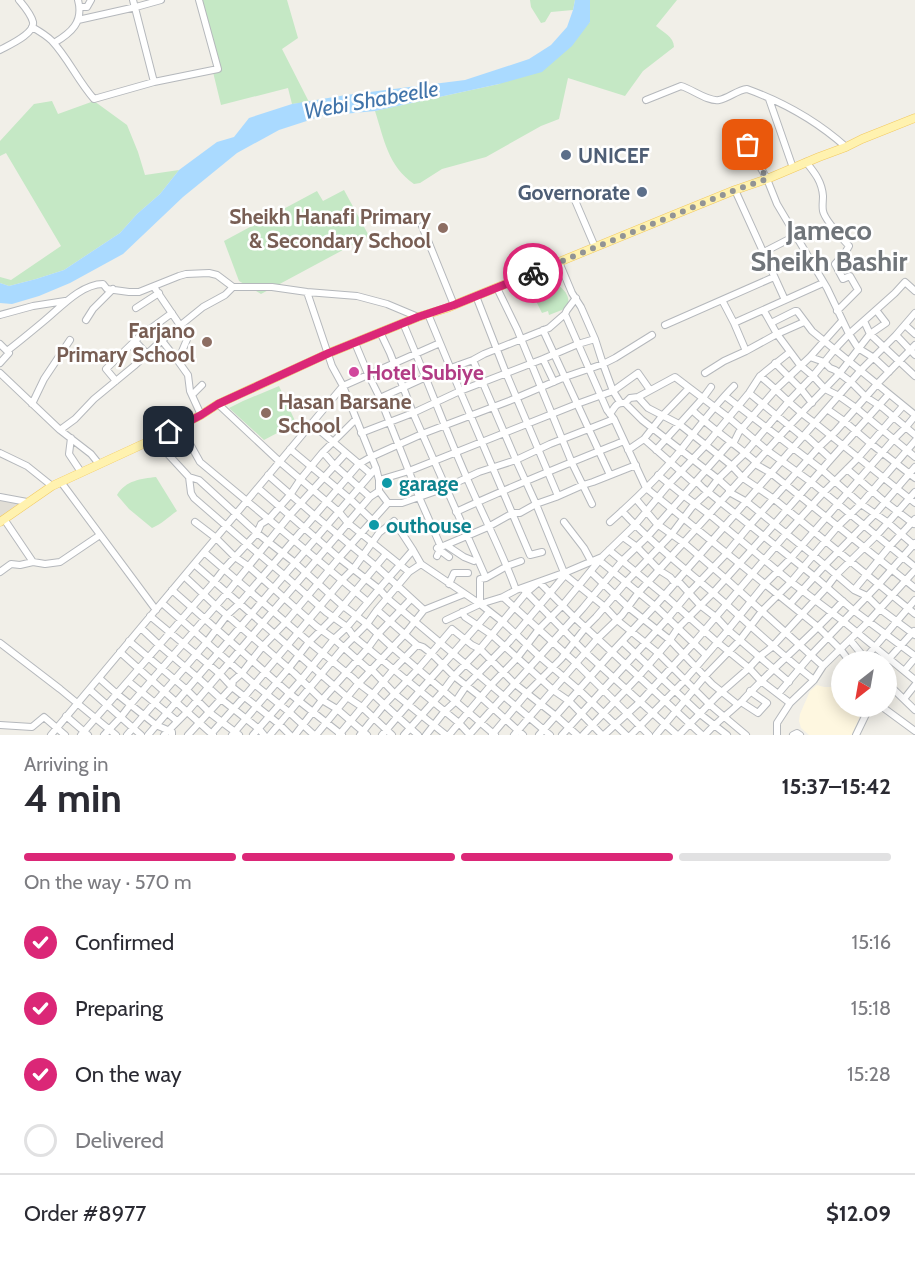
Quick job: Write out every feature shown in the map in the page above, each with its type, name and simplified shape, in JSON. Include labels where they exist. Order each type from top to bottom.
[{"type":"main road","points":[[2,520],[52,486],[154,439],[218,404],[329,353],[497,288],[915,118]]},
{"type":"street","points":[[0,50],[22,38],[32,27],[33,22],[19,0]]},
{"type":"street","points":[[134,0],[154,82]]},
{"type":"street","points":[[78,20],[136,8],[161,0]]},
{"type":"street","points":[[32,27],[46,35],[54,44],[94,99],[154,82],[218,69],[199,0]]},
{"type":"street","points":[[54,44],[70,34],[78,20],[79,3],[90,3],[95,16]]},
{"type":"street","points":[[646,100],[681,86],[716,101],[744,89],[803,116],[825,129],[846,147]]},
{"type":"street","points":[[769,99],[793,168]]},
{"type":"street","points":[[748,145],[767,179],[777,204],[823,283],[849,334],[858,348],[874,358],[889,372]]},
{"type":"street","points":[[806,162],[815,173],[821,186],[823,211],[849,246],[835,264],[843,279],[850,276],[858,290],[837,311]]},
{"type":"street","points":[[735,190],[785,300]]},
{"type":"street","points":[[571,191],[595,247]]},
{"type":"street","points":[[422,226],[454,305]]},
{"type":"street","points":[[764,252],[795,236]]},
{"type":"street","points":[[559,262],[595,339],[614,391],[623,403],[728,487],[729,492],[747,502],[854,590],[867,596],[880,609],[914,632],[896,651]]},
{"type":"street","points":[[7,351],[65,301],[98,284],[103,284],[107,289],[139,292],[186,274],[217,275],[233,287],[272,286],[371,298],[418,317]]},
{"type":"street","points":[[665,325],[774,277]]},
{"type":"street","points":[[154,439],[189,477],[199,480],[494,734],[527,693],[553,668],[586,627],[671,535],[695,504],[745,453],[849,334],[896,293],[905,282],[915,291]]},
{"type":"street","points":[[734,323],[823,283]]},
{"type":"street","points":[[154,287],[188,338],[178,361]]},
{"type":"street","points":[[60,430],[161,341],[203,307],[225,295],[233,287]]},
{"type":"street","points":[[497,288],[553,414],[572,463],[592,504]]},
{"type":"street","points":[[86,320],[93,309],[113,289]]},
{"type":"street","points":[[307,292],[332,366],[343,386],[371,457],[373,471],[379,480],[379,490],[388,503]]},
{"type":"street","points":[[136,308],[159,293]]},
{"type":"street","points":[[476,296],[558,496]]},
{"type":"street","points":[[351,408],[552,326],[565,314],[576,298]]},
{"type":"street","points":[[722,300],[746,351]]},
{"type":"street","points":[[0,315],[33,306],[65,301]]},
{"type":"street","points":[[764,310],[777,334],[800,365],[825,389],[855,408],[915,457]]},
{"type":"street","points":[[631,735],[685,680],[765,584],[791,558],[915,415],[823,341],[795,310],[771,323]]},
{"type":"street","points":[[377,610],[417,645],[432,654],[518,733],[540,704],[597,639],[617,620],[639,592],[839,374],[870,334],[886,323],[876,310]]},
{"type":"street","points":[[116,381],[106,369],[135,341],[172,313]]},
{"type":"street","points":[[542,732],[861,370],[915,313]]},
{"type":"street","points":[[428,314],[530,555],[542,552]]},
{"type":"street","points":[[565,314],[601,396],[646,488],[818,627],[841,650]]},
{"type":"street","points":[[733,444],[742,429],[776,389],[810,357],[842,321]]},
{"type":"street","points":[[864,321],[870,334],[913,371]]},
{"type":"street","points":[[705,373],[724,361],[804,322]]},
{"type":"street","points":[[403,323],[466,478],[507,566],[522,590],[586,653],[678,735],[717,696],[772,647],[836,575],[877,535],[887,522],[912,501],[915,492]]},
{"type":"street","points":[[905,325],[915,334]]},
{"type":"street","points":[[152,328],[188,375],[192,395],[201,415]]},
{"type":"street","points":[[543,330],[610,475]]},
{"type":"street","points":[[380,332],[412,413],[486,579]]},
{"type":"street","points":[[562,735],[627,665],[688,594],[727,554],[819,447],[889,372],[913,350],[896,335]]},
{"type":"street","points":[[127,735],[358,464],[422,434],[603,364],[652,336]]},
{"type":"street","points":[[361,433],[460,391],[595,339]]},
{"type":"street","points":[[32,404],[44,379],[70,340]]},
{"type":"street","points":[[135,341],[147,354]]},
{"type":"street","points":[[355,343],[380,398],[440,549],[449,557]]},
{"type":"street","points":[[51,735],[343,386],[440,343]]},
{"type":"street","points":[[0,344],[9,353],[0,363]]},
{"type":"street","points":[[195,522],[309,620],[368,669],[371,669],[395,694],[448,735],[609,550],[635,525],[669,484],[718,432],[760,376],[790,352]]},
{"type":"street","points":[[810,357],[824,362],[851,382],[866,397],[915,435]]},
{"type":"street","points":[[543,359],[554,382]]},
{"type":"street","points":[[473,360],[565,574],[658,653],[709,704],[746,735]]},
{"type":"street","points":[[775,363],[812,403]]},
{"type":"street","points":[[0,373],[99,464]]},
{"type":"street","points":[[379,480],[409,471],[614,391],[638,373],[650,390]]},
{"type":"street","points":[[760,376],[801,414],[912,501]]},
{"type":"street","points":[[388,503],[402,504],[588,430],[612,417],[616,404],[623,403],[675,377],[811,482],[915,568],[869,621],[823,666],[814,680],[790,703],[777,723],[777,735]]},
{"type":"street","points":[[192,395],[202,385]]},
{"type":"street","points":[[610,522],[636,499],[681,450],[734,386]]},
{"type":"street","points":[[656,450],[711,387]]},
{"type":"street","points":[[628,450],[644,439],[689,388]]},
{"type":"street","points":[[749,393],[789,426],[806,436],[831,459]]},
{"type":"street","points":[[583,735],[649,665],[678,628],[740,564],[889,394]]},
{"type":"street","points":[[638,396],[648,408],[678,424],[706,445],[743,478],[774,499],[915,614]]},
{"type":"street","points":[[725,396],[914,544],[778,694]]},
{"type":"street","points":[[218,404],[300,480],[339,512],[348,523],[409,572]]},
{"type":"street","points":[[462,612],[465,617],[492,635],[553,690],[569,701],[603,735],[640,702],[717,618],[786,534],[823,492],[858,458],[903,405]]},
{"type":"street","points":[[692,410],[756,462],[755,464],[771,473],[915,588]]},
{"type":"street","points":[[827,410],[915,478]]},
{"type":"street","points":[[66,716],[84,734],[247,544],[261,524],[269,519],[290,495],[322,452],[356,419]]},
{"type":"street","points":[[312,424],[358,464],[373,471]]},
{"type":"street","points":[[180,426],[200,462],[368,602]]},
{"type":"street","points":[[71,438],[69,454],[81,472]]},
{"type":"street","points":[[644,439],[694,483],[698,483],[915,657],[904,670]]},
{"type":"street","points":[[456,512],[502,490],[624,441]]},
{"type":"street","points":[[656,735],[706,675],[729,653],[762,610],[791,582],[915,441]]},
{"type":"street","points":[[189,477],[194,498],[333,618],[347,627],[354,637],[407,682],[459,723],[470,735],[622,561],[648,536],[730,443],[733,444]]},
{"type":"street","points":[[290,449],[372,520]]},
{"type":"street","points":[[322,452],[370,497]]},
{"type":"street","points":[[0,453],[27,466],[52,486]]},
{"type":"street","points":[[104,735],[346,453]]},
{"type":"street","points":[[440,549],[513,513],[520,513],[536,504],[636,465]]},
{"type":"street","points":[[790,604],[876,514],[915,467]]},
{"type":"street","points":[[847,469],[885,502],[914,522],[890,546],[854,590]]},
{"type":"street","points":[[148,735],[373,471]]},
{"type":"street","points":[[658,475],[880,651]]},
{"type":"street","points":[[268,476],[377,567],[424,610]]},
{"type":"street","points":[[61,482],[156,610]]},
{"type":"street","points":[[258,488],[491,685],[542,732],[550,735]]},
{"type":"street","points":[[99,678],[168,733],[370,497],[379,490]]},
{"type":"street","points":[[0,497],[27,502]]},
{"type":"street","points":[[636,499],[657,524],[684,543],[725,578],[823,666]]},
{"type":"street","points":[[189,735],[388,503]]},
{"type":"street","points":[[622,512],[671,558],[727,604],[772,647],[814,680]]},
{"type":"street","points":[[2,520],[33,562]]},
{"type":"street","points":[[120,652],[213,734],[354,568],[379,533],[394,521],[421,564],[503,622],[626,735]]},
{"type":"street","points":[[564,522],[591,561]]},
{"type":"street","points":[[0,572],[11,564],[60,562],[100,535]]},
{"type":"street","points":[[623,537],[675,583],[679,582],[700,606],[717,618],[789,682]]},
{"type":"street","points":[[440,549],[474,561]]},
{"type":"street","points":[[253,735],[413,550]]},
{"type":"street","points":[[609,550],[678,606],[761,681],[790,703]]},
{"type":"street","points":[[204,552],[358,684],[373,694],[418,735]]},
{"type":"street","points":[[129,641],[235,734],[245,718],[386,554]]},
{"type":"street","points":[[446,620],[480,604],[522,590],[552,576],[565,574],[591,561],[602,559]]},
{"type":"street","points":[[602,559],[613,572],[655,606],[706,655]]},
{"type":"street","points":[[480,604],[480,579],[486,579],[507,566],[521,561]]},
{"type":"street","points":[[194,564],[362,707],[387,733],[397,717],[489,612]]},
{"type":"street","points":[[270,735],[409,572],[421,564]]},
{"type":"street","points":[[591,572],[628,607],[670,640],[706,675],[712,684],[758,713],[767,703],[750,691]]},
{"type":"street","points":[[449,584],[454,573],[468,573]]},
{"type":"street","points":[[426,735],[565,574]]},
{"type":"street","points":[[184,576],[309,688],[351,721],[363,734],[384,705],[407,682],[452,629],[480,649],[515,684],[577,735]]},
{"type":"street","points":[[539,582],[597,639],[703,735],[800,645],[843,601]]},
{"type":"street","points":[[172,590],[340,734],[393,669],[417,645]]},
{"type":"street","points":[[404,735],[516,607],[522,590]]},
{"type":"street","points":[[162,603],[315,735],[424,610],[464,594]]},
{"type":"street","points":[[503,597],[577,664],[649,735]]},
{"type":"street","points":[[150,616],[220,674],[232,687],[293,735],[411,598]]},
{"type":"street","points":[[873,651],[915,600]]},
{"type":"street","points":[[141,628],[264,735]]},
{"type":"street","points":[[850,640],[858,651]]},
{"type":"street","points":[[623,642],[713,725],[727,735],[735,726]]},
{"type":"street","points":[[0,643],[116,735]]},
{"type":"street","points":[[897,666],[915,680]]},
{"type":"street","points":[[128,681],[177,721]]},
{"type":"street","points":[[904,699],[915,685]]},
{"type":"street","points":[[90,690],[141,735]]},
{"type":"street","points":[[897,692],[915,710]]},
{"type":"street","points":[[0,725],[32,727],[44,717],[65,735]]},
{"type":"street","points":[[856,735],[865,717]]},
{"type":"street","points":[[896,717],[915,731]]},
{"type":"street","points":[[793,735],[797,733],[800,735]]},
{"type":"shaded area","points":[[0,499],[19,504],[0,519]]},
{"type":"shaded area","points":[[817,685],[831,687],[831,717],[859,717],[852,735],[809,735],[801,728],[800,714],[810,691]]},
{"type":"green space","points":[[201,0],[287,0],[298,38],[282,49],[309,102],[292,104],[288,88],[221,105],[213,72],[220,71]]},
{"type":"green space","points":[[530,0],[575,0],[573,10],[551,12],[545,22],[541,23],[531,7]]},
{"type":"green space","points":[[590,0],[677,0],[656,26],[670,38],[674,47],[643,71],[625,96],[568,78],[559,119],[541,126],[486,157],[442,169],[420,183],[414,184],[405,177],[388,151],[375,111],[499,84],[590,22]]},
{"type":"green space","points":[[52,101],[58,114],[94,101],[127,125],[145,175],[179,170],[160,194],[120,233],[64,270],[9,286],[0,283],[0,277],[11,280],[61,246],[6,153],[0,156],[0,141],[34,104]]},
{"type":"green space","points":[[344,190],[369,236],[261,294],[239,281],[224,241],[317,191],[323,201]]},
{"type":"green space","points":[[558,285],[567,295],[567,308],[549,315],[548,311],[542,313],[536,301],[539,299],[536,293]]},
{"type":"green space","points":[[279,386],[296,423],[264,440],[229,408]]},
{"type":"green space","points":[[156,477],[177,511],[152,528],[129,509],[117,495],[129,483]]},
{"type":"water","name":"Webi Shabeelle","points":[[575,0],[590,0],[590,22],[572,46],[542,72],[499,84],[375,111],[322,116],[279,130],[237,153],[183,197],[123,254],[70,283],[39,296],[12,304],[0,303],[0,283],[9,286],[64,270],[120,233],[160,194],[179,170],[217,142],[234,137],[249,118],[292,104],[465,80],[529,59],[551,45],[567,27]]},
{"type":"way so far","points":[[533,273],[767,179],[748,145]]},
{"type":"place","name":"UNICEF","points":[[566,155]]},
{"type":"place","name":"Governorate","points":[[642,192]]},
{"type":"place","name":"Sheikh Hanafi Primary & Secondary School","points":[[443,228]]},
{"type":"place","name":"Farjano Primary School","points":[[207,342]]},
{"type":"place","name":"Hotel Subiye","points":[[354,372]]},
{"type":"place","name":"Hasan Barsane School","points":[[266,413]]},
{"type":"place","name":"garage","points":[[387,483]]},
{"type":"place","name":"outhouse","points":[[374,525]]},
{"type":"district","name":"Jameco Sheikh Bashir","points":[[829,246]]},
{"type":"route","points":[[169,432],[218,404],[329,353],[533,273]]}]
